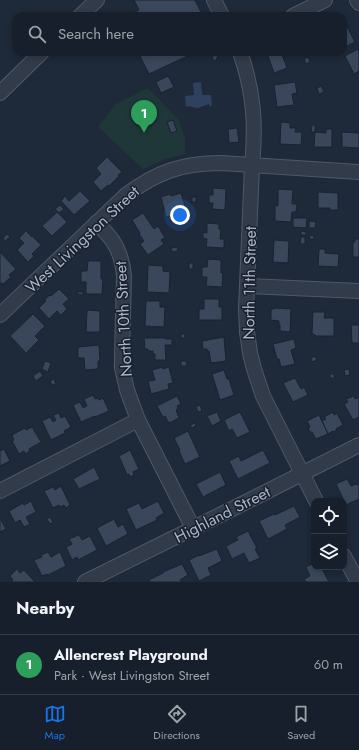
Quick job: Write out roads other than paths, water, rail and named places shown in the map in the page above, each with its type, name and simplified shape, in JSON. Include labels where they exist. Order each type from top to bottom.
[{"type":"street","points":[[84,12],[97,0]]},
{"type":"street","points":[[214,0],[220,12]]},
{"type":"street","points":[[301,12],[325,0]]},
{"type":"street","points":[[0,93],[38,56]]},
{"type":"street","name":"North 11th Street","points":[[241,56],[246,69],[254,110],[246,310],[250,353],[263,396],[314,498]]},
{"type":"street","name":"West Livingston Street","points":[[0,315],[126,195],[157,175],[188,165],[207,163],[359,172]]},
{"type":"street","name":"North 10th Street","points":[[96,223],[105,230],[113,240],[123,265],[122,368],[127,390],[134,412],[193,528]]},
{"type":"street","points":[[247,286],[359,291]]},
{"type":"street","points":[[0,491],[138,420]]},
{"type":"street","name":"Highland Street","points":[[85,582],[359,445]]},
{"type":"street","points":[[347,562],[358,582]]},
{"type":"water","points":[[201,82],[202,95],[211,95],[212,105],[210,107],[209,104],[198,108],[186,107],[185,96],[194,95],[193,83]]},
{"type":"place","name":"Allencrest Playground","points":[[144,133]]}]
